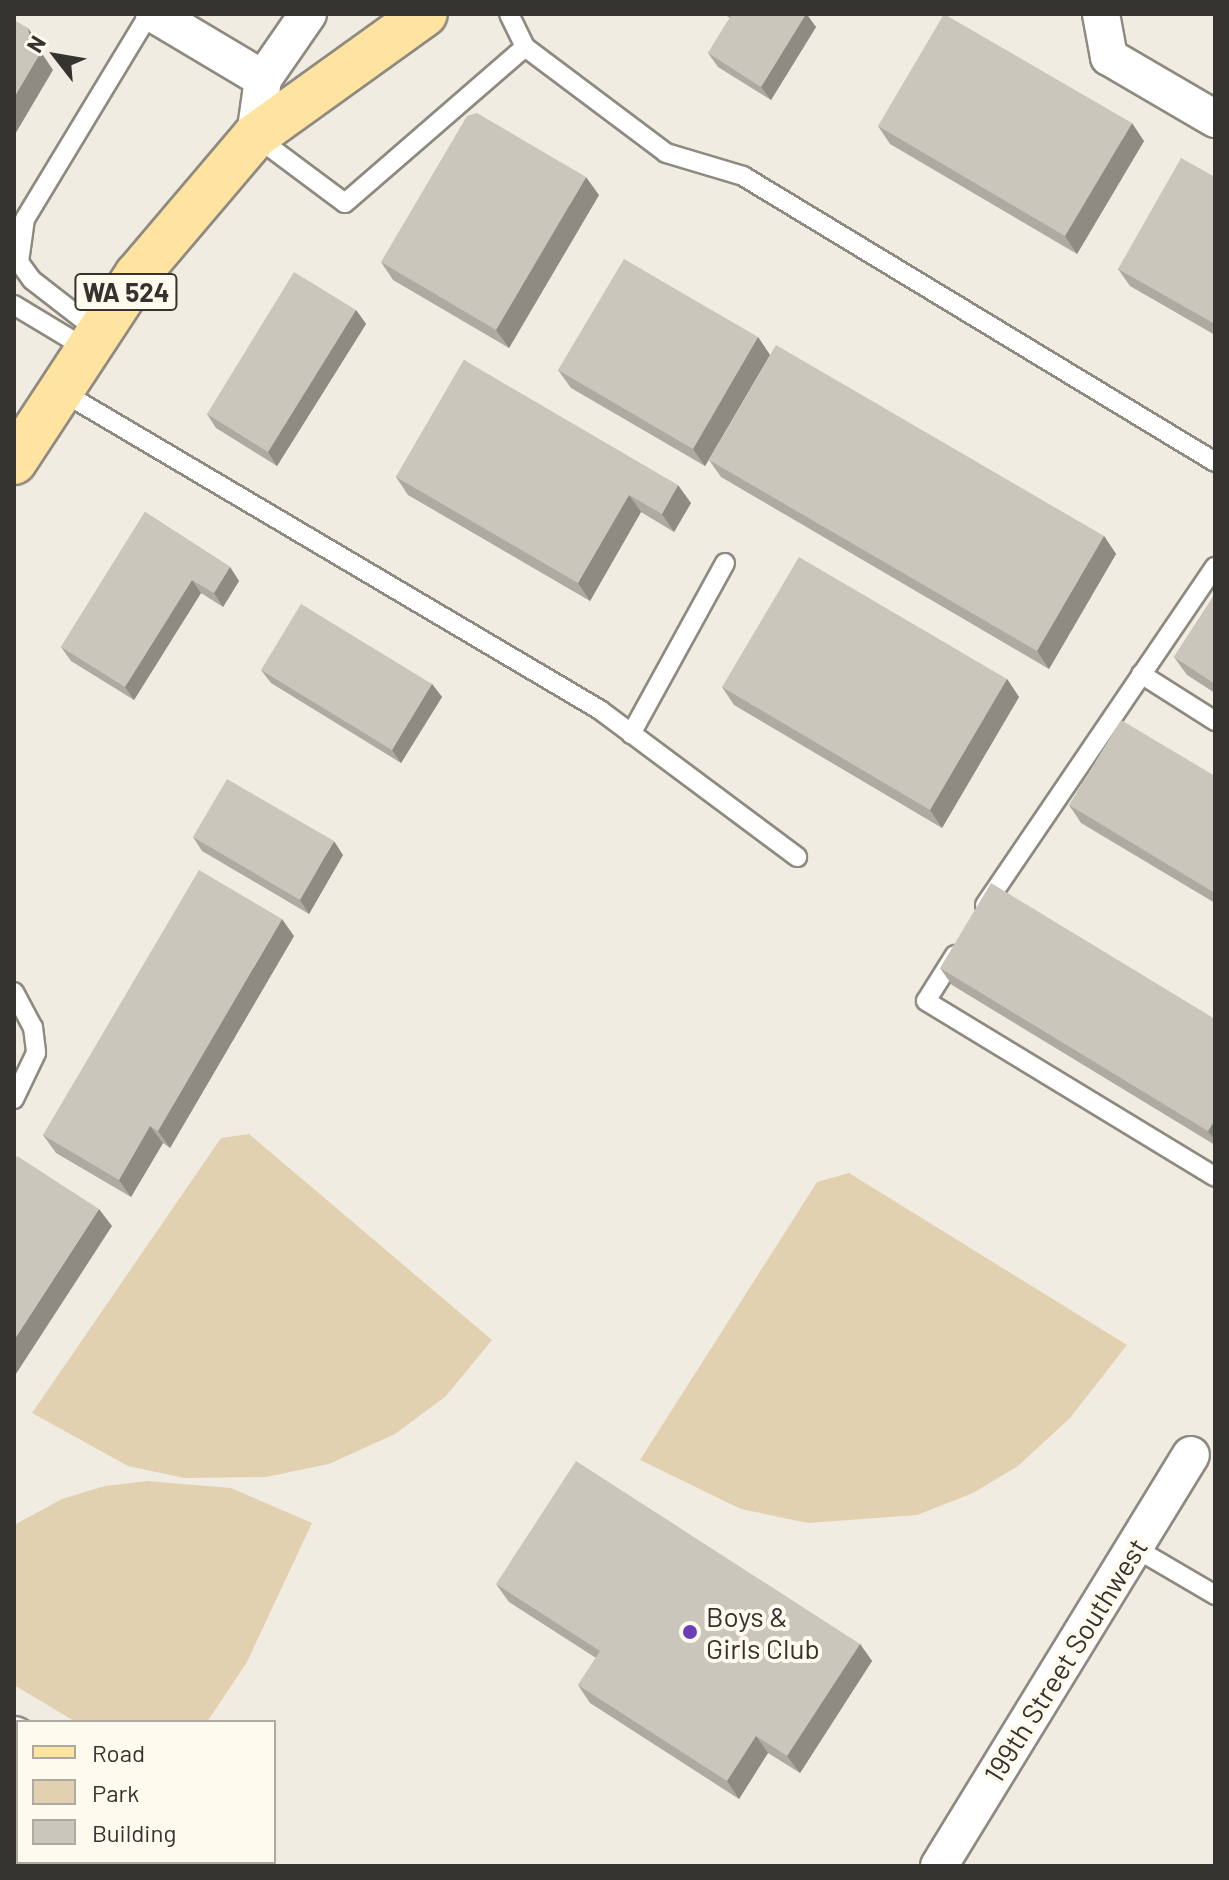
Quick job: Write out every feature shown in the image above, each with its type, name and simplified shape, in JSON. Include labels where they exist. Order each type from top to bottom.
[{"type":"main road","name":"WA 524","points":[[16,452],[137,275],[255,136],[425,14]]},
{"type":"street","points":[[152,14],[263,79]]},
{"type":"street","points":[[255,136],[263,79],[308,14]]},
{"type":"street","points":[[1101,14],[1109,57],[1215,119]]},
{"type":"street","name":"199th Street Southwest","points":[[939,1866],[1191,1455]]},
{"type":"lane","points":[[93,341],[32,280],[19,262],[25,219],[152,14]]},
{"type":"lane","points":[[509,14],[525,47],[666,153],[743,176],[1215,462]]},
{"type":"lane","points":[[255,136],[345,203],[525,47]]},
{"type":"lane","points":[[14,305],[93,341]]},
{"type":"lane","points":[[59,390],[631,734],[797,857]]},
{"type":"lane","points":[[631,734],[725,563]]},
{"type":"lane","points":[[1215,567],[971,927],[926,1001],[1215,1177]]},
{"type":"lane","points":[[1141,674],[1215,721]]},
{"type":"lane","points":[[14,992],[33,1027],[36,1053],[14,1099]]},
{"type":"lane","points":[[1135,1548],[1215,1595]]},
{"type":"green space","points":[[249,1134],[492,1340],[446,1396],[395,1434],[329,1464],[266,1477],[184,1478],[128,1466],[32,1413],[221,1138]]},
{"type":"green space","points":[[849,1173],[1127,1345],[1070,1418],[1018,1466],[973,1493],[917,1515],[808,1523],[741,1509],[640,1460],[817,1182]]},
{"type":"green space","points":[[148,1481],[231,1488],[312,1523],[247,1662],[208,1720],[73,1720],[14,1685],[14,1525],[62,1499],[105,1486]]},
{"type":"building","points":[[732,14],[806,14],[761,87],[708,53]]},
{"type":"building","points":[[944,14],[1132,123],[1065,236],[878,126]]},
{"type":"building","points":[[14,20],[28,28],[30,46],[41,52],[14,98]]},
{"type":"building","points":[[477,113],[586,177],[496,330],[381,262],[467,116]]},
{"type":"building","points":[[1181,158],[1215,177],[1215,324],[1118,269]]},
{"type":"building","points":[[624,259],[758,337],[693,449],[558,370]]},
{"type":"building","points":[[294,272],[356,310],[268,452],[207,414]]},
{"type":"building","points":[[776,345],[1104,536],[1037,651],[709,460]]},
{"type":"building","points":[[464,360],[678,485],[662,514],[629,495],[578,583],[396,477]]},
{"type":"building","points":[[145,512],[230,567],[214,593],[192,580],[125,687],[61,647]]},
{"type":"building","points":[[799,557],[1007,679],[930,810],[722,687]]},
{"type":"building","points":[[1215,594],[1215,684],[1174,657]]},
{"type":"building","points":[[301,604],[432,684],[392,750],[261,670]]},
{"type":"building","points":[[1121,720],[1215,776],[1215,893],[1069,805]]},
{"type":"building","points":[[227,779],[334,841],[300,900],[193,837]]},
{"type":"building","points":[[199,870],[282,919],[158,1131],[150,1126],[119,1180],[43,1135]]},
{"type":"building","points":[[991,883],[1215,1019],[1215,1120],[1208,1131],[940,968]]},
{"type":"building","points":[[17,1156],[99,1209],[14,1340],[14,1161]]},
{"type":"building","name":"Boys & Girls Club","points":[[576,1461],[860,1644],[787,1756],[756,1736],[727,1781],[578,1685],[600,1651],[496,1584]]},
{"type":"place","name":"Boys & Girls Club","points":[[690,1632]]}]
